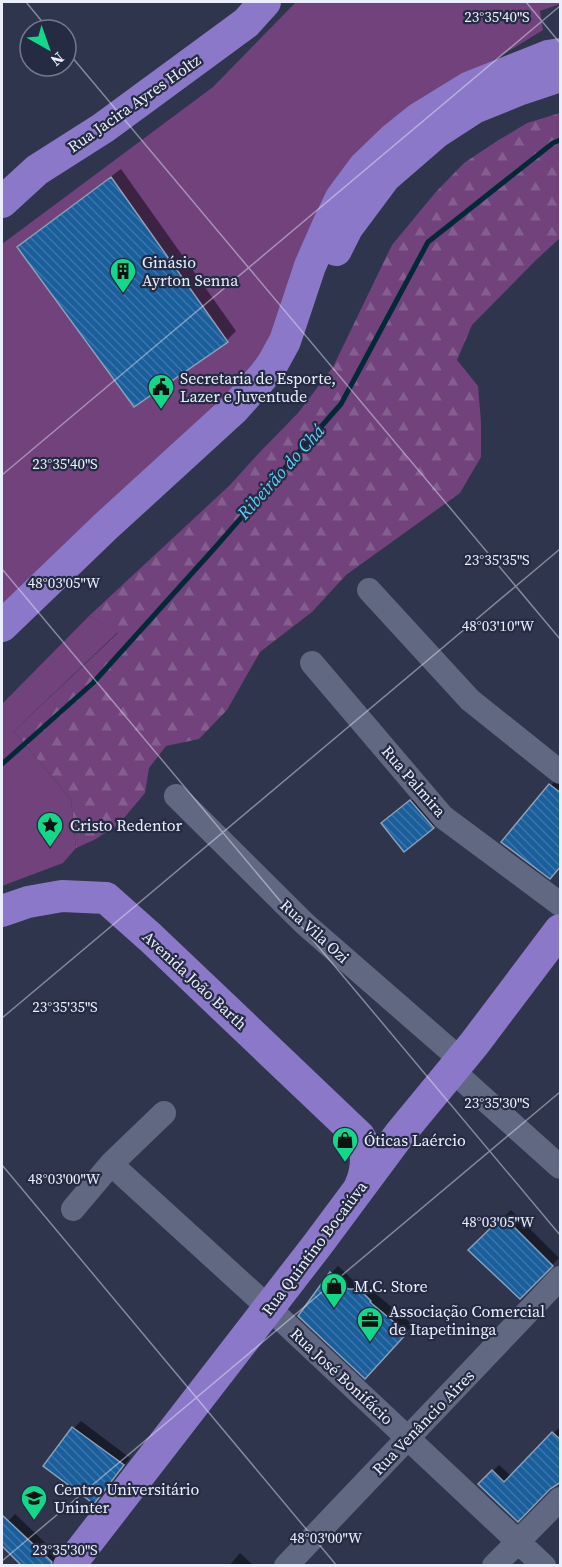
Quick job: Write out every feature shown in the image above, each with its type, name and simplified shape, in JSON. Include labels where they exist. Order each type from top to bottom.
[{"type":"main road","name":"Rua Jacira Ayres Holtz","points":[[2,202],[37,170],[103,128],[246,23],[265,2]]},
{"type":"main road","points":[[2,626],[106,526],[209,434],[266,374],[285,341],[310,266],[341,198],[364,167],[418,119],[470,87],[561,54]]},
{"type":"main road","points":[[299,302],[327,267],[347,228],[384,177],[437,132],[474,108],[561,76]]},
{"type":"main road","name":"Avenida João Barth","points":[[2,911],[28,902],[62,896],[106,898],[152,938],[359,1136]]},
{"type":"main road","name":"Rua Quintino Bocaiúva","points":[[69,1566],[269,1308],[399,1135],[557,944]]},
{"type":"main road","points":[[359,1136],[381,1140],[399,1135]]},
{"type":"main road","points":[[357,1193],[366,1165],[363,1142],[359,1136]]},
{"type":"street","points":[[369,590],[470,700],[561,772]]},
{"type":"street","name":"Rua Palmira","points":[[312,663],[443,817],[561,904]]},
{"type":"street","name":"Rua Vila Ozi","points":[[176,795],[305,924],[457,1065],[561,1167]]},
{"type":"street","points":[[73,1209],[111,1164],[164,1113]]},
{"type":"street","name":"Rua José Bonifácio","points":[[111,1164],[269,1308],[544,1566]]},
{"type":"street","name":"Rua Venâncio Aires","points":[[286,1566],[561,1278]]},
{"type":"street","points":[[494,1566],[561,1499]]},
{"type":"green space","points":[[296,2],[560,2],[560,4],[540,11],[543,30],[422,104],[254,370],[2,616],[2,244],[213,87]]},
{"type":"green space","points":[[560,113],[560,238],[472,325],[457,360],[478,386],[481,422],[481,457],[460,493],[346,575],[312,612],[260,652],[227,710],[199,739],[166,746],[149,768],[145,793],[119,824],[76,848],[71,800],[14,731],[118,633],[89,616],[230,485],[298,413],[333,367],[392,245],[435,193],[464,163],[497,141],[527,123]]},
{"type":"green space","points":[[89,616],[118,632],[14,731],[71,800],[76,848],[63,863],[2,886],[2,704]]},
{"type":"building","name":"Ginásio Ayrton Senna","points":[[111,177],[228,342],[134,407],[17,247]]},
{"type":"building","points":[[549,784],[561,793],[561,866],[550,879],[501,842]]},
{"type":"building","points":[[410,800],[434,828],[404,852],[381,823]]},
{"type":"building","points":[[503,1216],[553,1266],[520,1299],[468,1250]]},
{"type":"building","points":[[330,1272],[348,1289],[359,1289],[370,1302],[407,1333],[365,1379],[298,1316]]},
{"type":"building","points":[[72,1427],[124,1465],[94,1504],[43,1466]]},
{"type":"building","points":[[552,1432],[561,1440],[561,1482],[550,1489],[518,1522],[478,1484],[492,1470],[504,1482]]},
{"type":"building","points":[[2,1515],[52,1562],[51,1566],[22,1566],[2,1546]]},
{"type":"waterway","name":"Ribeirão do Chá","points":[[2,764],[93,683],[341,404],[428,242],[553,143],[560,140]]},
{"type":"place","name":"Ginásio Ayrton Senna","points":[[123,294]]},
{"type":"place","name":"Secretaria de Esporte, Lazer e Juventude","points":[[161,410]]},
{"type":"place","name":"Cristo Redentor","points":[[50,848]]},
{"type":"place","name":"Óticas Laércio","points":[[345,1163]]},
{"type":"place","name":"M.C. Store","points":[[334,1309]]},
{"type":"place","name":"Associação Comercial de Itapetininga","points":[[370,1343]]},
{"type":"place","name":"Centro Universitário Uninter","points":[[34,1521]]}]
